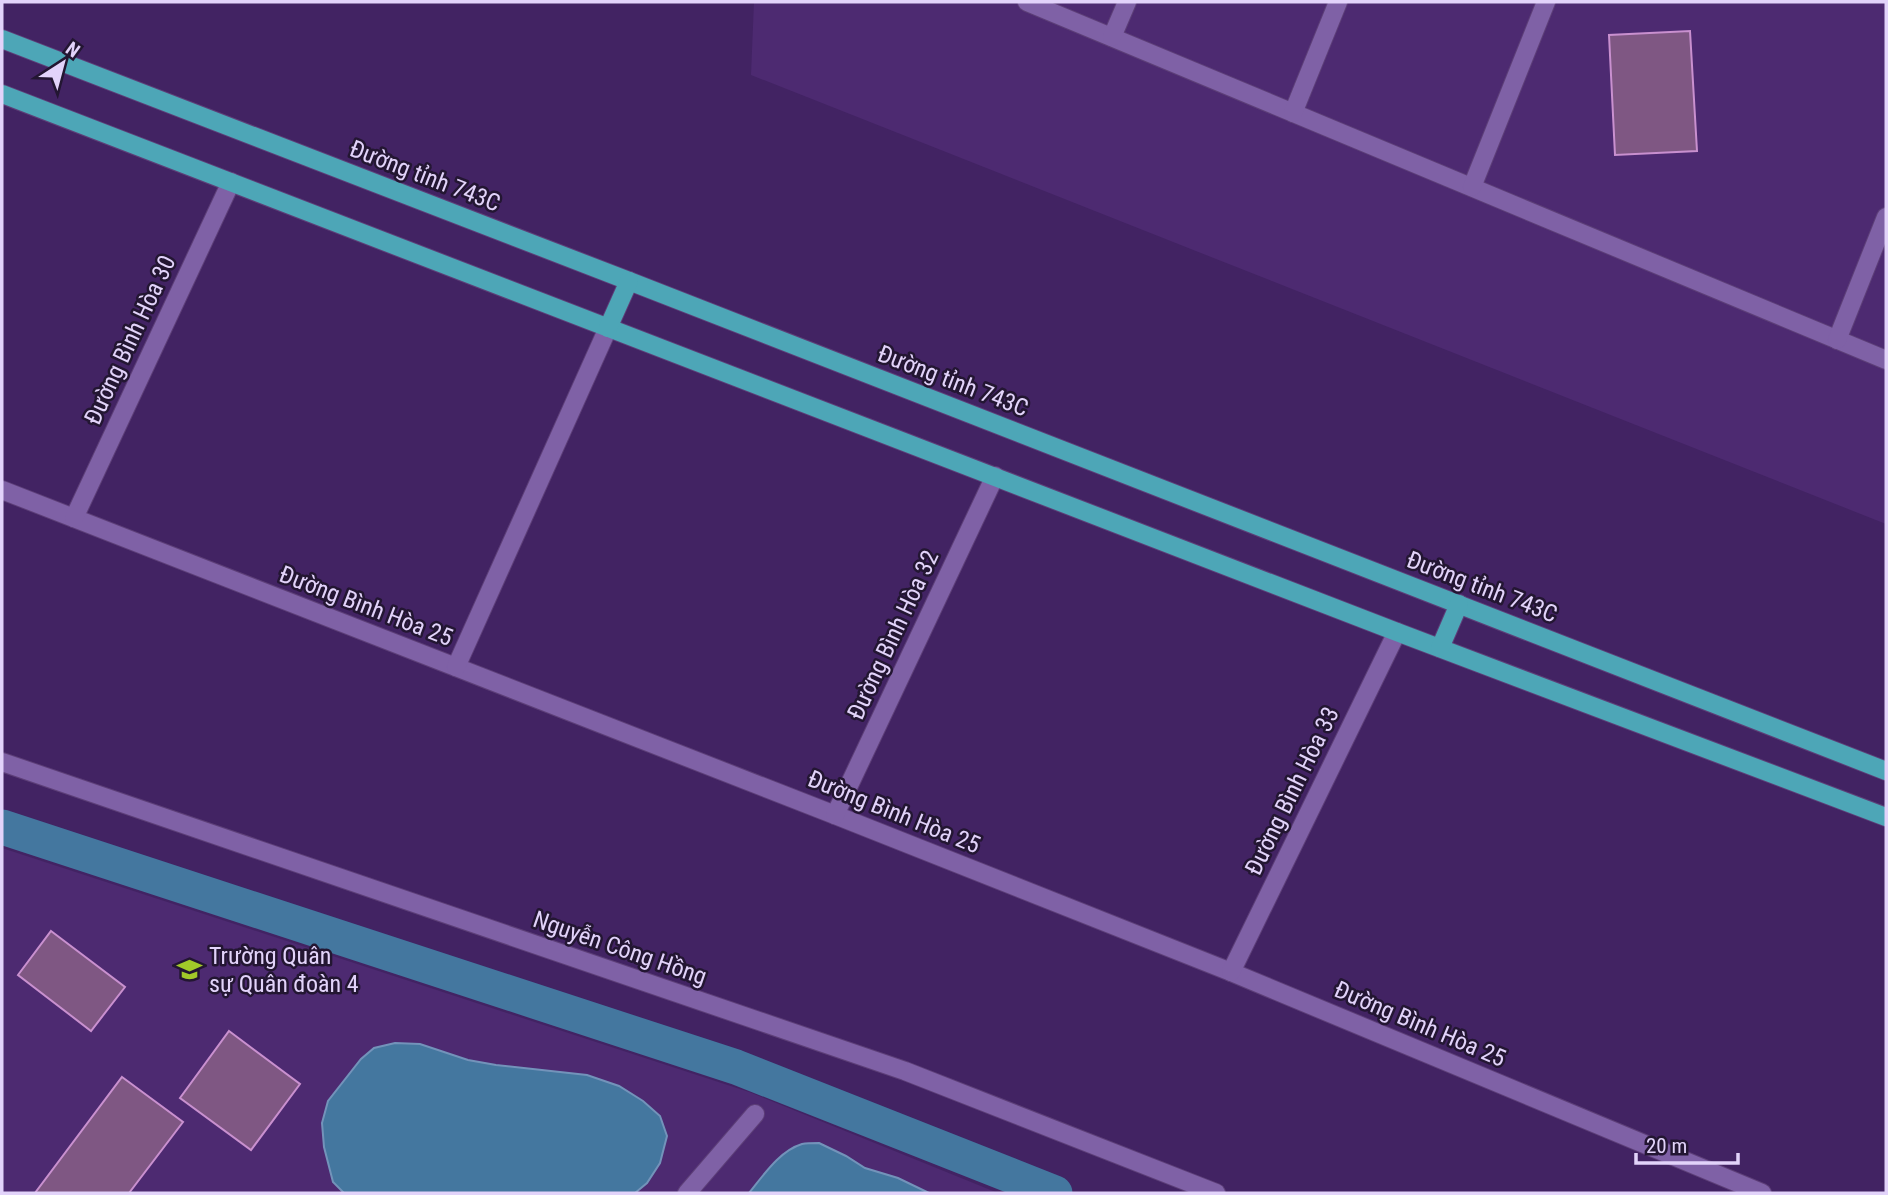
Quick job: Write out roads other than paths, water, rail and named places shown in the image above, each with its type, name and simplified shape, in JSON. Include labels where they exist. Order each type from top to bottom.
[{"type":"main road","name":"Đường tỉnh 743C","points":[[2,39],[1886,771]]},
{"type":"main road","points":[[2,94],[1396,632],[1886,817]]},
{"type":"main road","points":[[608,328],[629,281]]},
{"type":"main road","points":[[1440,648],[1459,604]]},
{"type":"street","points":[[1027,2],[1886,360]]},
{"type":"street","points":[[1112,37],[1127,2]]},
{"type":"street","points":[[1293,113],[1338,2]]},
{"type":"street","points":[[1472,187],[1546,2]]},
{"type":"street","name":"Đường Bình Hòa 30","points":[[74,518],[230,182]]},
{"type":"street","points":[[1837,340],[1886,217]]},
{"type":"street","points":[[456,667],[608,328]]},
{"type":"street","name":"Đường Bình Hòa 32","points":[[835,815],[995,477]]},
{"type":"street","name":"Đường Bình Hòa 25","points":[[2,490],[1231,972],[1762,1193]]},
{"type":"street","name":"Đường Bình Hòa 33","points":[[1231,972],[1396,632]]},
{"type":"street","name":"Nguyễn Công Hồng","points":[[2,762],[905,1071],[1216,1193]]},
{"type":"street","points":[[687,1193],[755,1114]]},
{"type":"water","points":[[395,1043],[420,1044],[468,1060],[496,1065],[587,1075],[619,1086],[660,1116],[667,1136],[660,1163],[647,1183],[635,1193],[344,1193],[333,1182],[324,1147],[322,1123],[328,1101],[361,1059],[374,1048]]},
{"type":"water","points":[[819,1143],[865,1168],[898,1178],[929,1193],[749,1193],[786,1152],[802,1144]]},
{"type":"waterway","points":[[2,827],[736,1067],[1055,1193]]},
{"type":"place","name":"Trường Quân sự Quân đoàn 4","points":[[189,970]]}]
